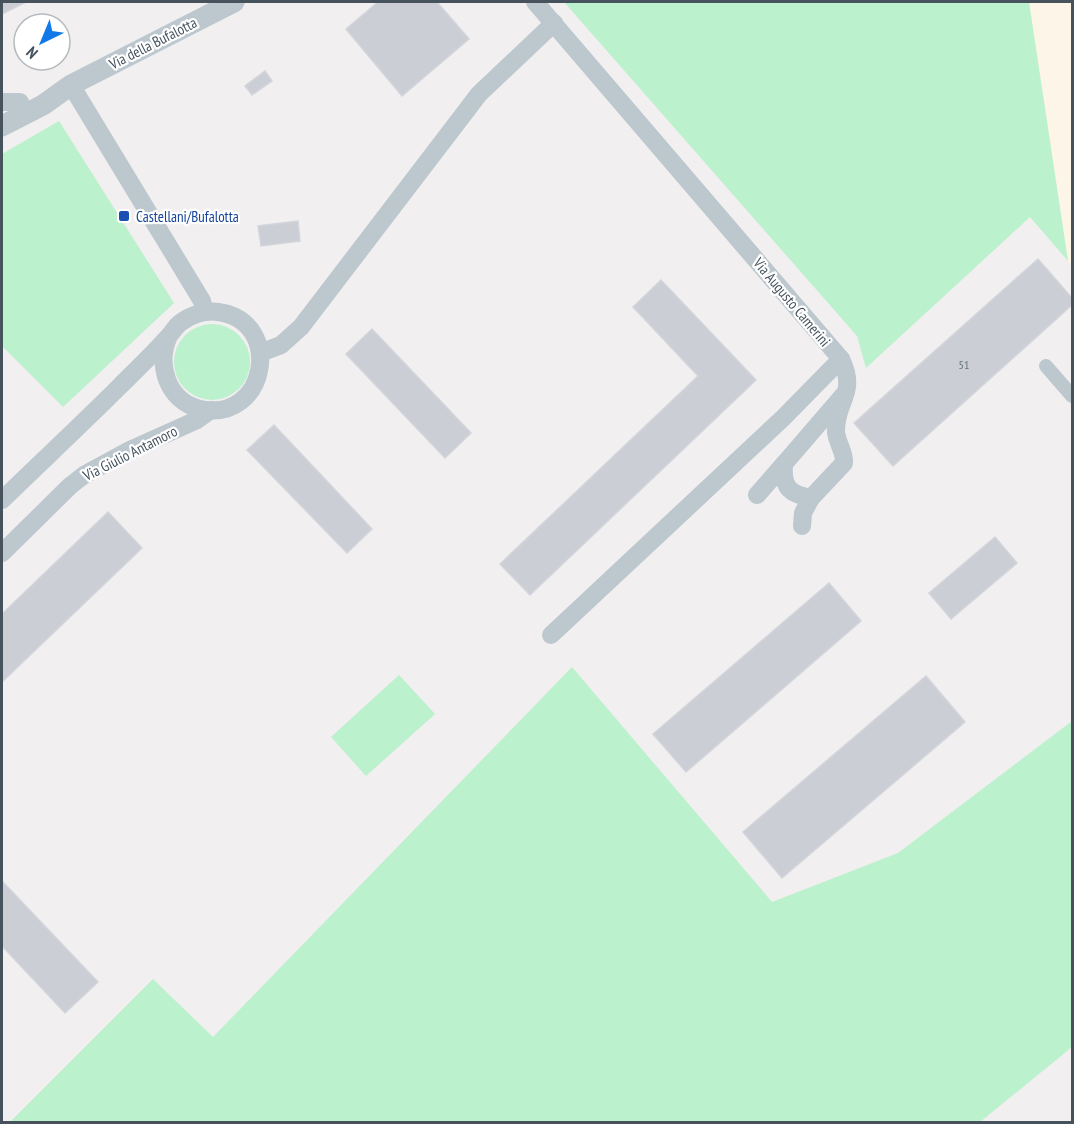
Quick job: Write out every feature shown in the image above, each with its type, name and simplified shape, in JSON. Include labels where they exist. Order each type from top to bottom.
[{"type":"street","name":"Via della Bufalotta","points":[[2,126],[43,105],[71,85],[234,2]]},
{"type":"street","name":"Via Augusto Camerini","points":[[535,2],[841,359],[783,417],[551,635]]},
{"type":"street","points":[[2,500],[187,318],[205,312],[222,313],[240,321],[253,334],[260,352],[272,350],[286,342],[301,327],[479,94],[554,23]]},
{"type":"street","name":"Via della Bufalotta","points":[[8,105],[71,85]]},
{"type":"street","points":[[71,85],[202,301],[205,312]]},
{"type":"street","points":[[169,336],[165,345],[163,364],[169,384],[174,392],[189,404],[211,410]]},
{"type":"street","name":"Via Giulio Antamoro","points":[[2,552],[84,475],[130,450],[197,420],[211,410],[228,407],[249,393],[259,374],[260,352]]},
{"type":"street","points":[[801,526],[803,513],[811,498],[844,463],[845,459],[838,443],[836,429],[848,378],[841,359]]},
{"type":"street","points":[[1046,366],[1072,396]]},
{"type":"street","points":[[757,495],[846,392]]},
{"type":"street","points":[[784,464],[784,479],[787,486],[797,495],[811,498]]},
{"type":"shaded area","points":[[1029,2],[1072,2],[1072,266],[1068,261]]},
{"type":"green space","points":[[564,2],[1029,2],[1068,261],[1030,217],[866,368],[857,336]]},
{"type":"green space","points":[[59,121],[174,303],[63,407],[2,346],[2,154]]},
{"type":"green space","points":[[212,324],[227,327],[239,335],[247,347],[250,362],[247,377],[239,389],[227,397],[212,400],[197,397],[185,389],[177,377],[174,362],[177,347],[185,335],[197,327]]},
{"type":"green space","points":[[572,667],[772,902],[898,853],[1072,721],[1072,1047],[980,1122],[10,1122],[153,979],[213,1037]]},
{"type":"green space","points":[[399,675],[435,714],[366,776],[331,737]]},
{"type":"building","points":[[2,2],[26,2],[2,14]]},
{"type":"building","points":[[378,2],[437,2],[469,39],[402,96],[346,29]]},
{"type":"building","points":[[265,71],[272,81],[252,95],[245,86]]},
{"type":"building","points":[[298,221],[300,241],[261,246],[258,226]]},
{"type":"building","points":[[1038,259],[1072,298],[1072,305],[893,466],[854,423]]},
{"type":"building","points":[[661,280],[756,380],[530,595],[500,564],[698,376],[633,307]]},
{"type":"building","points":[[372,329],[471,433],[445,458],[346,354]]},
{"type":"building","points":[[274,425],[372,529],[347,553],[247,450]]},
{"type":"building","points":[[108,512],[142,548],[2,682],[2,614]]},
{"type":"building","points":[[995,537],[1017,563],[951,619],[929,593]]},
{"type":"building","points":[[829,583],[861,621],[686,772],[653,734]]},
{"type":"building","points":[[926,676],[965,722],[782,878],[743,832]]},
{"type":"building","points":[[2,881],[98,982],[65,1013],[2,946]]},
{"type":"place","name":"Castellani/Bufalotta","points":[[124,216]]}]
